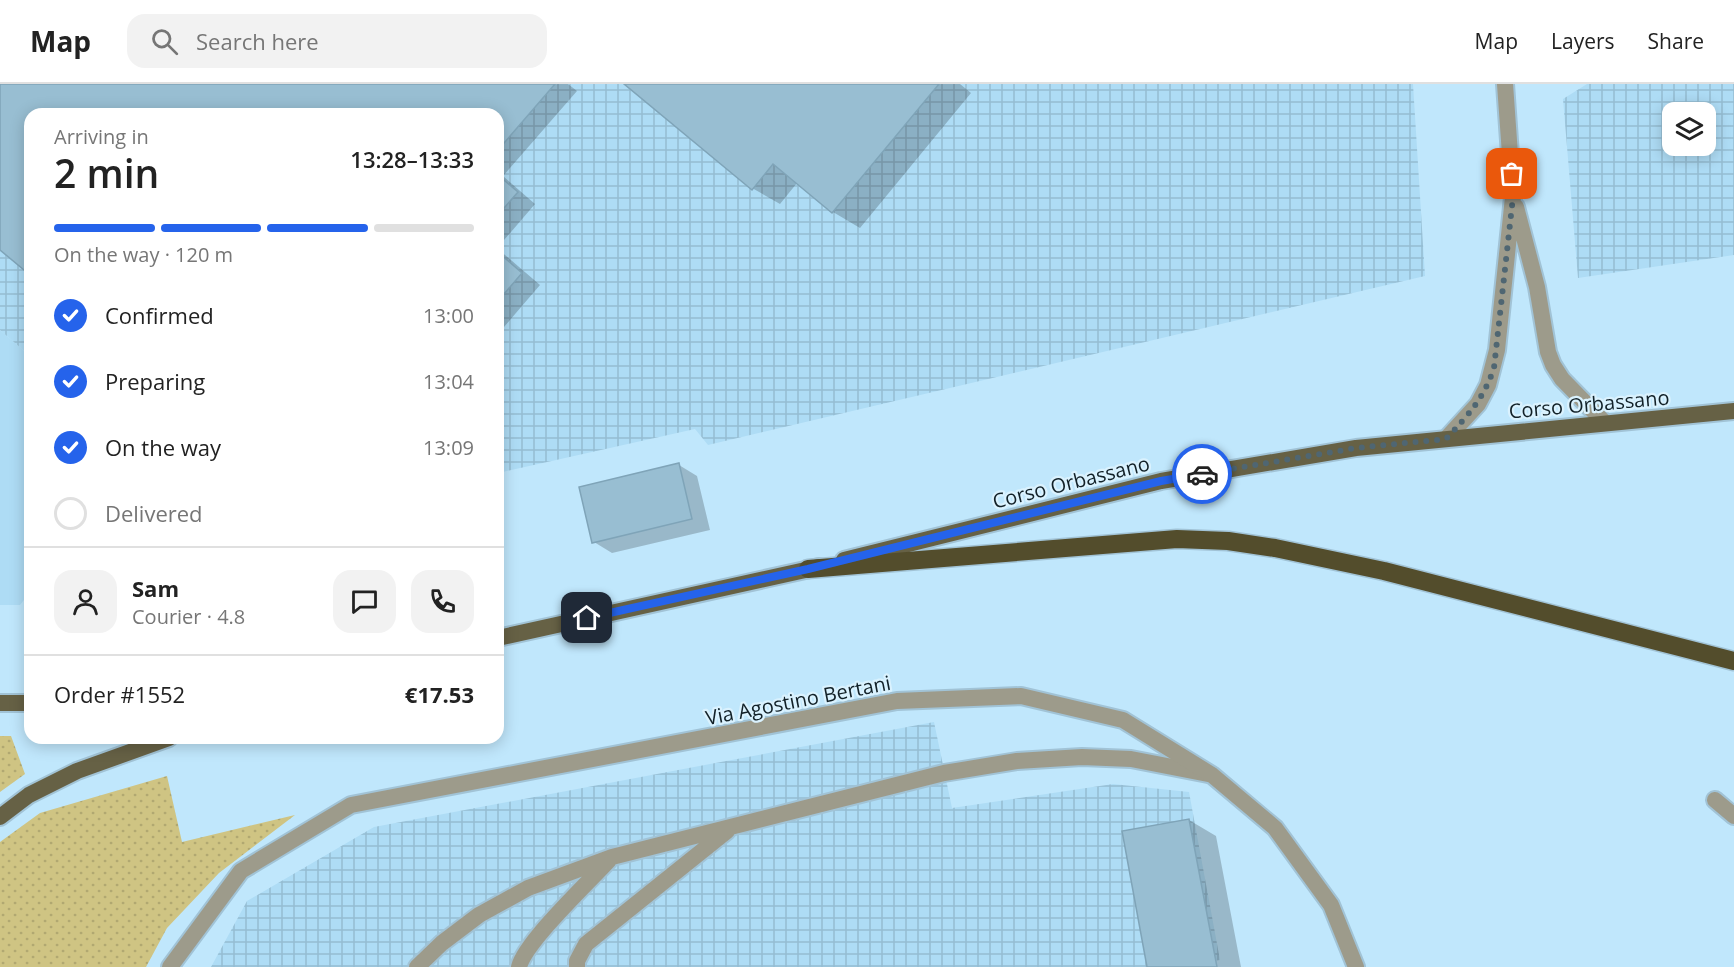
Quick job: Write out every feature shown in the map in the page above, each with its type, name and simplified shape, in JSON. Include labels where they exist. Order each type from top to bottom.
[{"type":"highway","points":[[808,569],[1177,539],[1228,541],[1275,548],[1384,571],[1734,661]]},
{"type":"main road","name":"Corso Orbassano","points":[[504,637],[808,569],[1161,481],[1356,448],[1734,411]]},
{"type":"main road","points":[[0,703],[24,703]]},
{"type":"main road","points":[[0,817],[29,795],[77,771],[152,744]]},
{"type":"street","points":[[1504,84],[1513,197],[1537,286],[1548,352],[1562,379],[1605,423]]},
{"type":"street","points":[[1446,439],[1478,404],[1494,368],[1513,197]]},
{"type":"street","name":"Via Agostino Bertani","points":[[170,967],[241,871],[351,805],[897,701],[1021,696],[1123,720],[1212,775],[1275,828],[1331,904],[1356,967]]},
{"type":"street","points":[[417,967],[442,943],[489,909],[528,888],[612,857],[944,774],[1017,761],[1082,757],[1131,759],[1212,775]]},
{"type":"street","points":[[1715,800],[1734,816]]},
{"type":"street","points":[[577,967],[577,961],[586,944],[732,827]]},
{"type":"street","points":[[519,967],[520,961],[536,939],[612,857]]},
{"type":"street","name":"Via Agostino Bertani","points":[[182,967],[188,942]]},
{"type":"shaded area","points":[[0,84],[1413,84],[1425,276],[708,445],[695,429],[504,472],[504,108],[24,108],[24,351],[0,330]]},
{"type":"shaded area","points":[[1587,84],[1734,84],[1734,255],[1578,278],[1563,99]]},
{"type":"shaded area","points":[[0,330],[24,351],[24,600],[20,605],[0,605]]},
{"type":"shaded area","points":[[934,722],[952,808],[1113,784],[1189,792],[1220,960],[1176,967],[211,967],[247,901],[374,827]]},
{"type":"shaded area","points":[[0,736],[11,736],[25,774],[0,792]]},
{"type":"shaded area","points":[[167,776],[182,842],[295,815],[219,873],[167,928],[146,967],[0,967],[0,842],[40,813]]},
{"type":"building","points":[[0,84],[555,84],[504,143],[504,108],[24,108],[24,270],[0,250]]},
{"type":"building","points":[[624,84],[939,84],[832,213],[773,164],[752,190]]},
{"type":"building","points":[[504,180],[518,192],[504,208]]},
{"type":"building","points":[[504,257],[522,273],[504,294]]},
{"type":"building","points":[[679,463],[692,519],[592,543],[579,487]]},
{"type":"building","points":[[1189,819],[1217,967],[1147,967],[1122,831]]},
{"type":"way so far","points":[[1202,474],[1356,448],[1446,439],[1478,404],[1494,368],[1513,197],[1512,174]]},
{"type":"route","points":[[587,618],[808,569],[1161,481],[1202,474]]}]
